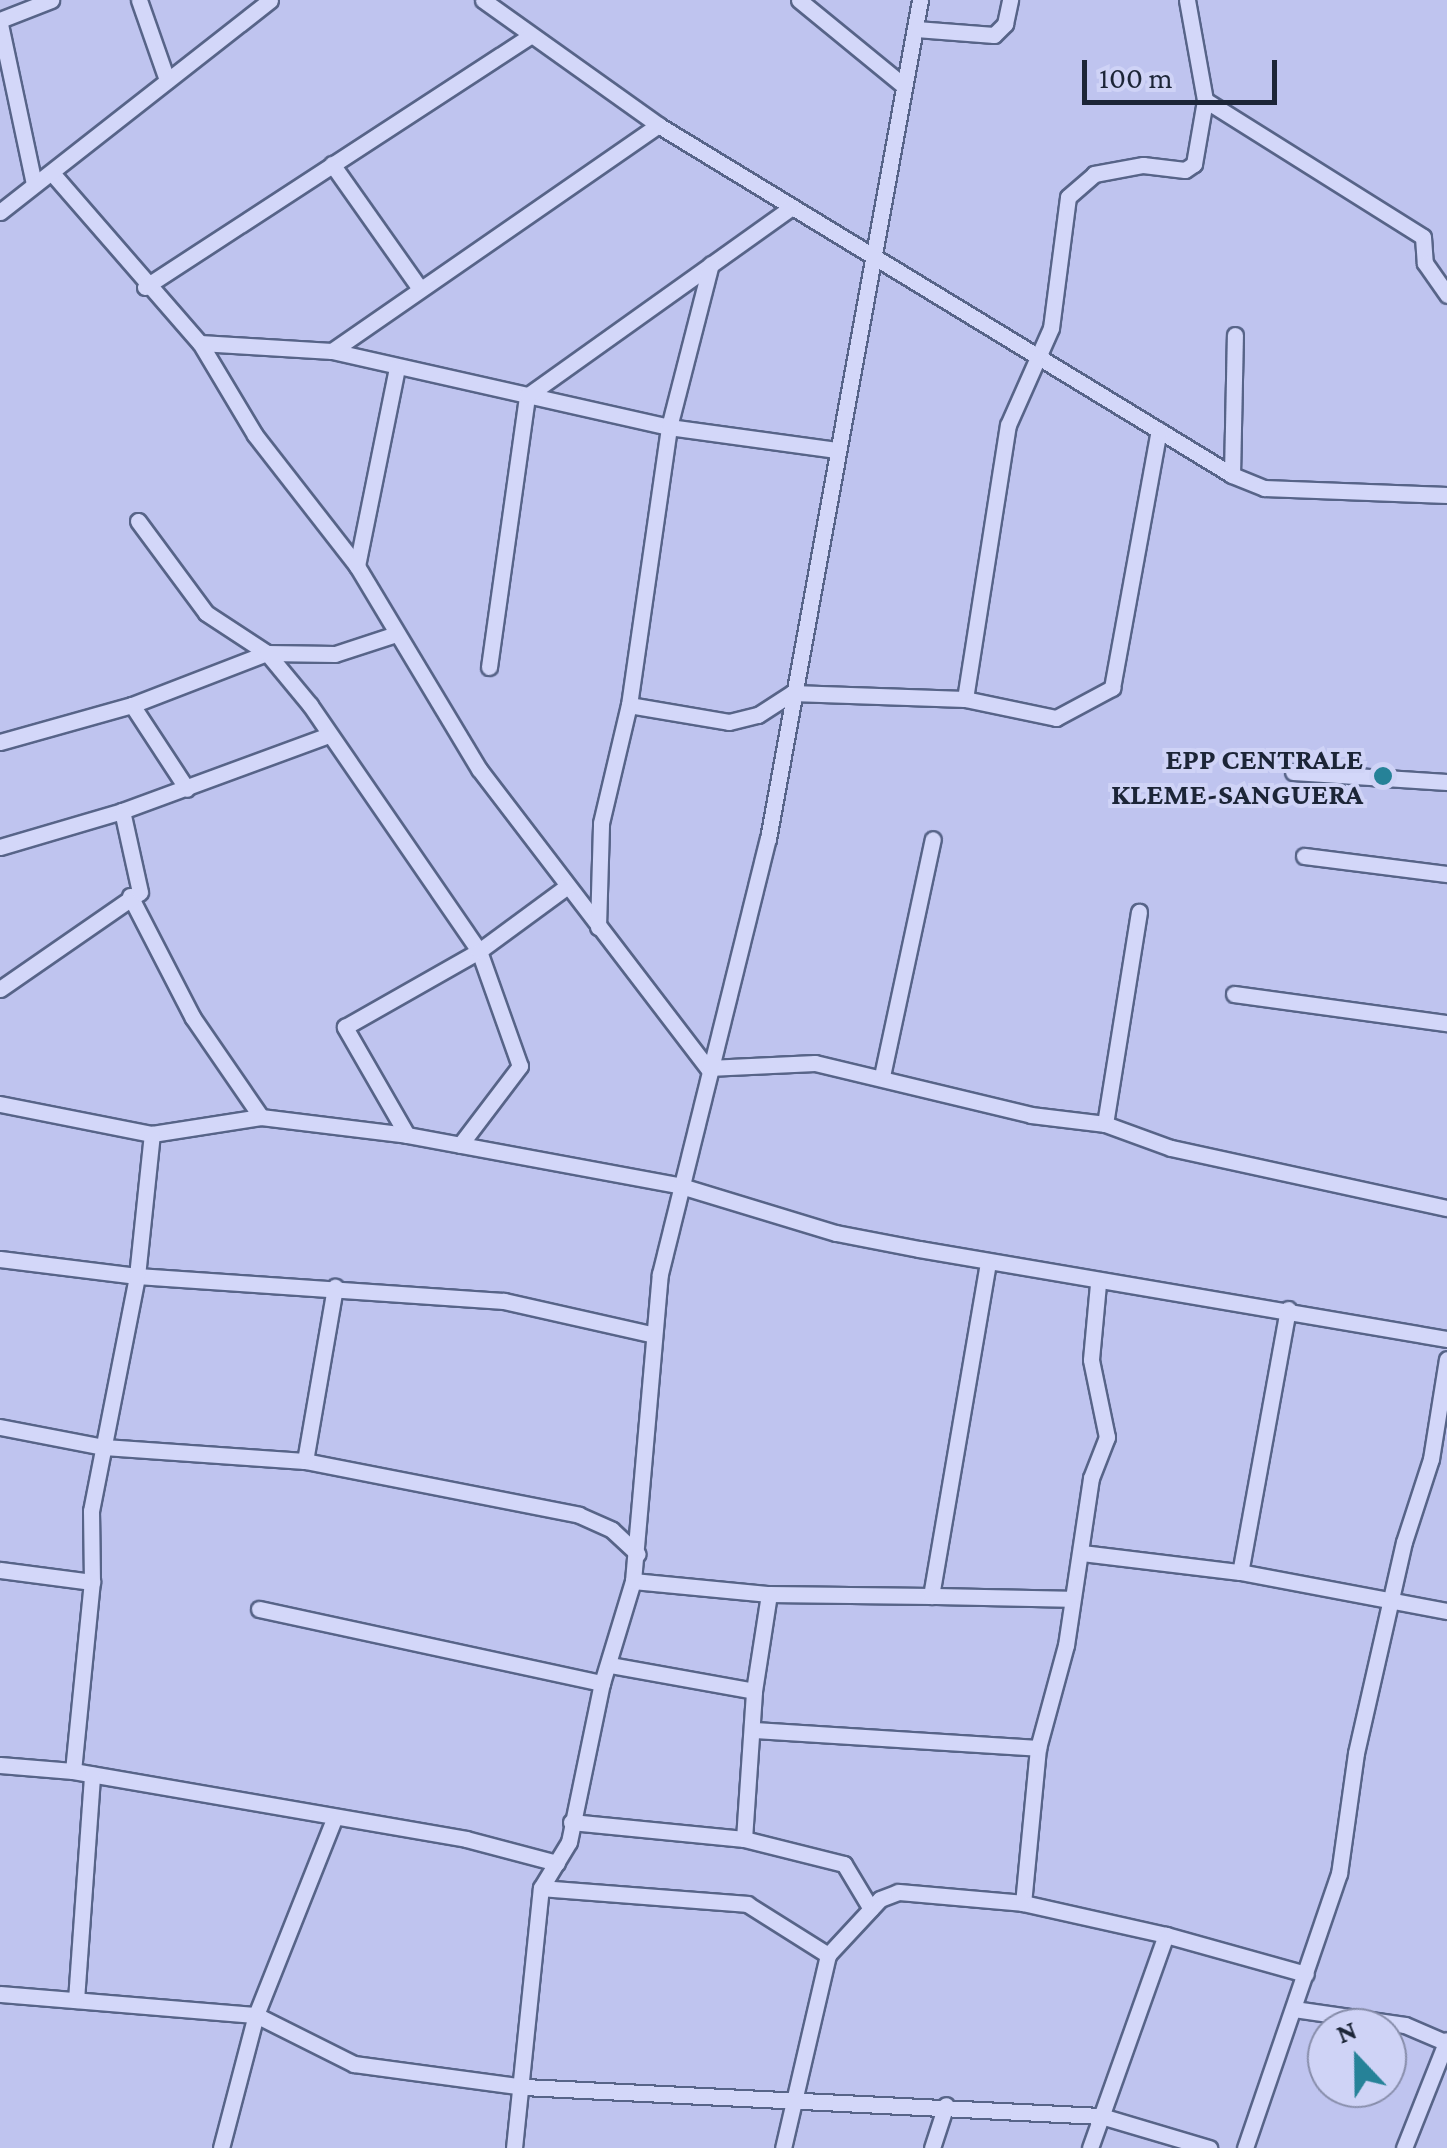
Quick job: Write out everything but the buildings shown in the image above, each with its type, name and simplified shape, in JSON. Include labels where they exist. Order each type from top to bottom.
[{"type":"street","points":[[34,184],[0,22],[51,0]]},
{"type":"street","points":[[139,0],[167,80]]},
{"type":"street","points":[[0,212],[270,0]]},
{"type":"street","points":[[483,0],[658,125],[1232,475],[1264,488],[1447,495]]},
{"type":"street","points":[[800,0],[903,86]]},
{"type":"street","points":[[514,2148],[524,2088],[541,1888],[557,1863],[572,1822],[602,1683],[633,1581],[638,1554],[650,1334],[708,1068],[768,839],[920,0]]},
{"type":"street","points":[[916,29],[994,36],[1005,24],[1010,0]]},
{"type":"street","points":[[965,699],[1005,441],[1034,356],[1051,328],[1068,197],[1094,174],[1143,165],[1190,169],[1205,100],[1190,2]]},
{"type":"street","points":[[144,286],[530,36]]},
{"type":"street","points":[[1205,100],[1423,237],[1424,264],[1447,295]]},
{"type":"street","points":[[332,351],[418,286],[658,125]]},
{"type":"street","points":[[332,164],[418,286]]},
{"type":"street","points":[[52,173],[144,286],[200,342],[256,435],[357,566],[478,769],[708,1068]]},
{"type":"street","points":[[489,668],[527,396],[792,207]]},
{"type":"street","points":[[598,926],[601,824],[629,705],[669,427],[711,264]]},
{"type":"street","points":[[1232,475],[1236,335]]},
{"type":"street","points":[[200,342],[332,351],[669,427],[836,450]]},
{"type":"street","points":[[357,566],[397,367]]},
{"type":"street","points":[[629,705],[728,722],[758,715],[792,693],[965,699],[1056,718],[1112,688],[1159,430]]},
{"type":"street","points":[[138,521],[206,613],[267,652],[480,952],[520,1066],[460,1145]]},
{"type":"street","points":[[0,742],[132,704],[267,652],[335,654],[396,634]]},
{"type":"street","points":[[132,704],[187,788]]},
{"type":"street","points":[[0,846],[122,811],[329,736]]},
{"type":"street","points":[[1294,772],[1447,782]]},
{"type":"street","points":[[0,989],[140,892],[122,811]]},
{"type":"street","points":[[882,1076],[933,840]]},
{"type":"street","points":[[1304,856],[1447,874]]},
{"type":"street","points":[[408,1135],[345,1027],[480,952],[566,887]]},
{"type":"street","points":[[130,896],[193,1018],[261,1117]]},
{"type":"street","points":[[1105,1124],[1139,912]]},
{"type":"street","points":[[1234,994],[1447,1023]]},
{"type":"street","points":[[708,1068],[794,1061],[882,1076],[1031,1115],[1105,1124],[1171,1148],[1447,1208]]},
{"type":"street","points":[[0,1104],[152,1134],[261,1117],[408,1135],[681,1186],[836,1232],[988,1263],[1447,1338]]},
{"type":"street","points":[[73,1770],[92,1582],[91,1510],[136,1276],[152,1134]]},
{"type":"street","points":[[0,1259],[136,1276],[504,1300],[650,1334]]},
{"type":"street","points":[[931,1596],[988,1263]]},
{"type":"street","points":[[1023,1903],[1038,1748],[1082,1552],[1091,1478],[1107,1436],[1091,1360],[1098,1284]]},
{"type":"street","points":[[306,1461],[334,1288]]},
{"type":"street","points":[[1240,1572],[1288,1309]]},
{"type":"street","points":[[1245,2148],[1342,1860],[1356,1753],[1391,1602],[1439,1461],[1447,1359]]},
{"type":"street","points":[[0,1428],[104,1447],[306,1461],[579,1515],[612,1530],[638,1554]]},
{"type":"street","points":[[1082,1552],[1240,1572],[1447,1611]]},
{"type":"street","points":[[0,1570],[92,1582]]},
{"type":"street","points":[[633,1581],[769,1594],[1072,1599]]},
{"type":"street","points":[[744,1839],[754,1690],[769,1594]]},
{"type":"street","points":[[259,1609],[602,1683]]},
{"type":"street","points":[[610,1666],[754,1690]]},
{"type":"street","points":[[754,1730],[1038,1748]]},
{"type":"street","points":[[0,1765],[73,1770],[334,1819],[466,1838],[557,1863]]},
{"type":"street","points":[[76,2000],[92,1775]]},
{"type":"street","points":[[221,2148],[256,2014],[334,1819]]},
{"type":"street","points":[[572,1822],[744,1839],[844,1864],[871,1909]]},
{"type":"street","points":[[541,1888],[748,1904],[828,1955]]},
{"type":"street","points":[[783,2148],[798,2099],[828,1955],[871,1909],[898,1892],[1023,1903],[1166,1935],[1306,1974]]},
{"type":"street","points":[[1090,2148],[1166,1935]]},
{"type":"street","points":[[0,1994],[256,2014],[354,2064],[524,2088],[1102,2116],[1209,2148]]},
{"type":"street","points":[[1294,2008],[1404,2024],[1446,2042],[1404,2148]]},
{"type":"street","points":[[932,2148],[946,2106]]},
{"type":"place","name":"EPP CENTRALE KLEME-SANGUERA","points":[[1383,776]]}]
